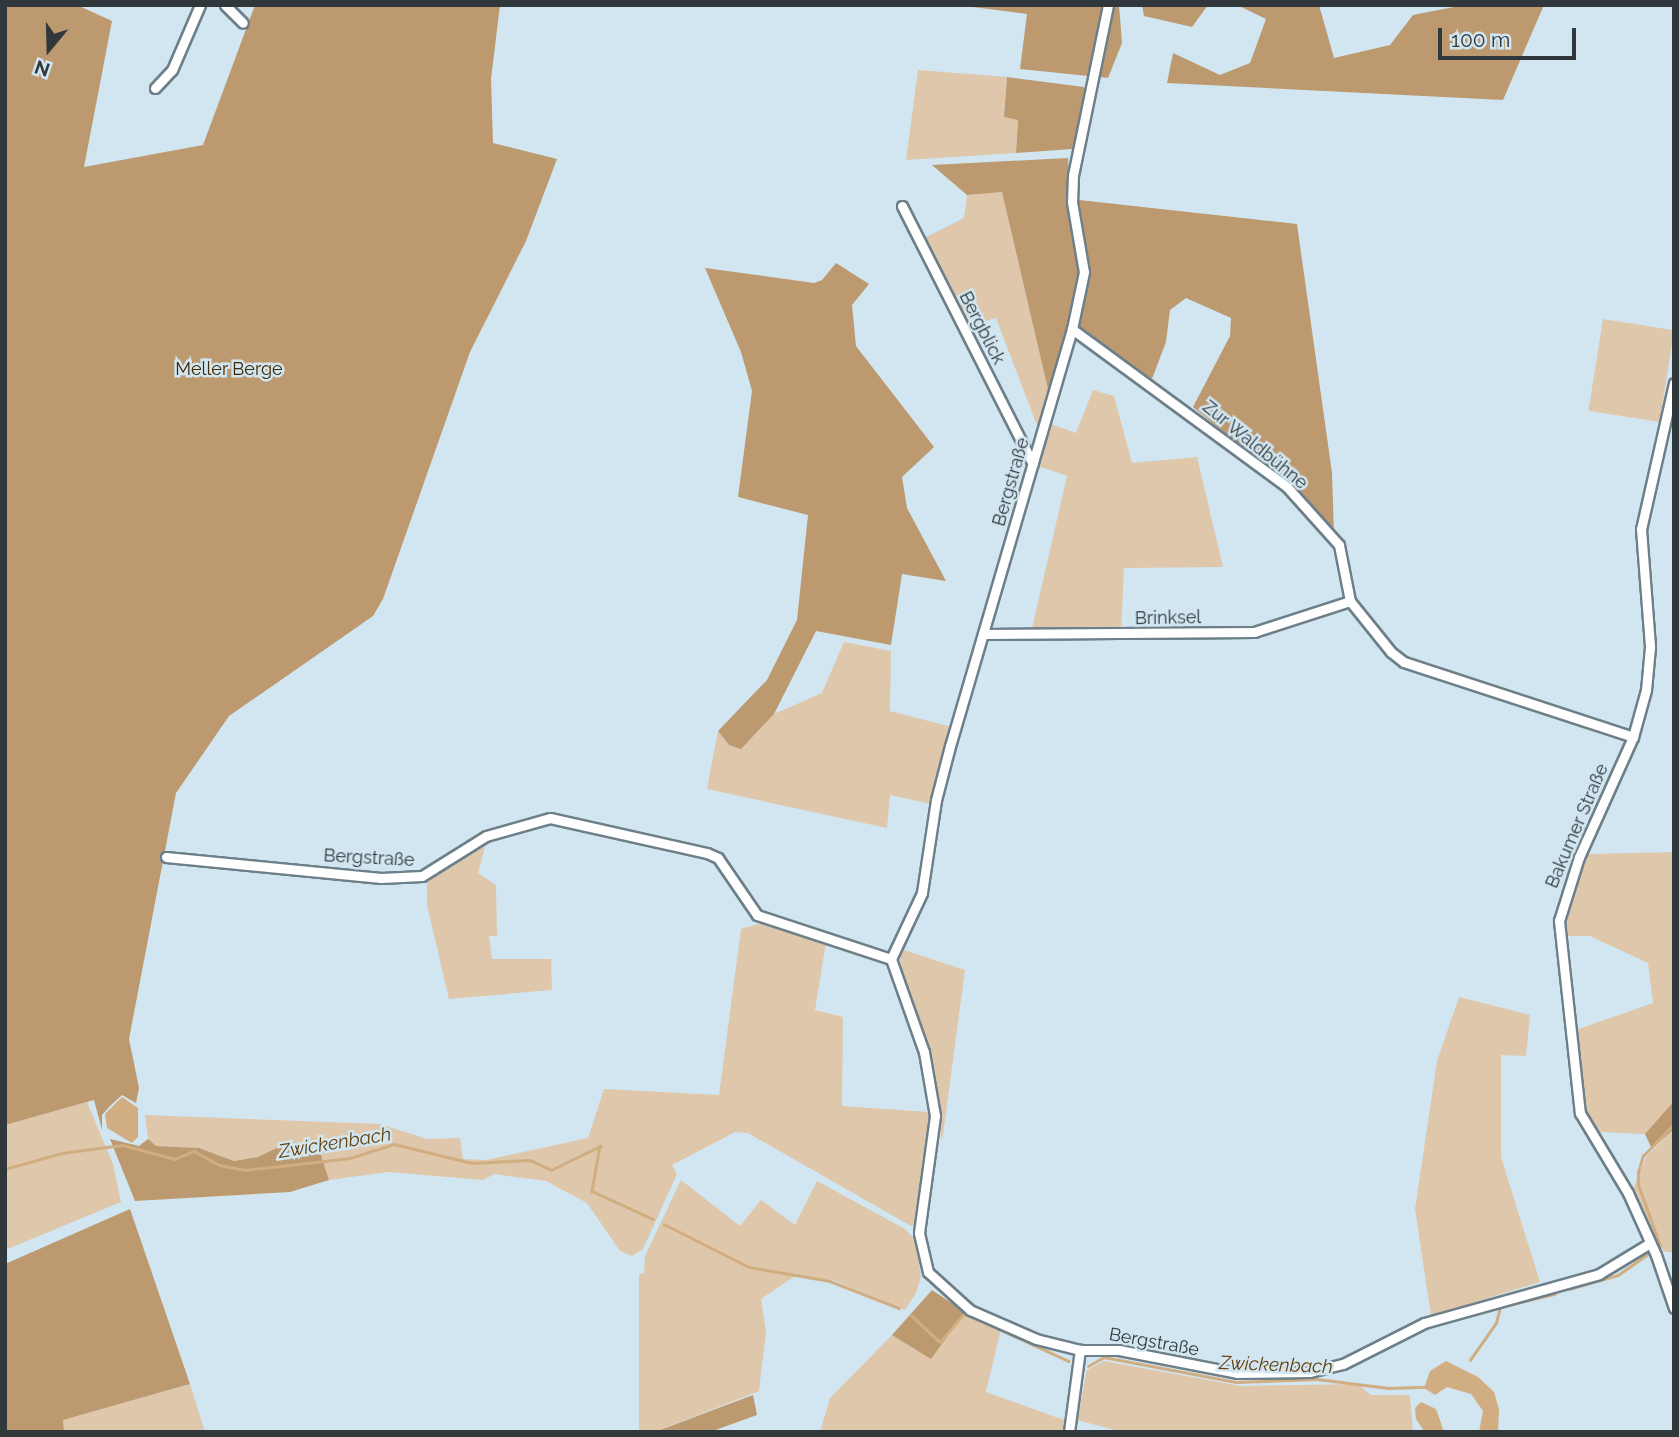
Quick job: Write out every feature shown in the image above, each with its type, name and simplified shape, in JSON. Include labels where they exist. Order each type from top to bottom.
[{"type":"street","points":[[155,88],[172,71],[200,5]]},
{"type":"street","points":[[225,5],[243,23]]},
{"type":"street","name":"Bergstraße","points":[[1108,5],[1073,175],[1072,202],[1084,272],[1072,329],[936,800],[922,894],[891,959],[924,1052],[935,1116],[934,1148],[919,1233],[928,1272],[971,1310],[1036,1339],[1080,1350],[1119,1350],[1237,1373],[1310,1372],[1343,1364],[1423,1324],[1599,1274],[1650,1243]]},
{"type":"street","name":"Bergblick","points":[[902,206],[1033,464]]},
{"type":"street","name":"Zur Waldbühne","points":[[1072,329],[1287,487],[1339,545],[1350,601],[1391,653],[1404,662],[1633,737]]},
{"type":"street","name":"Bakumer Straße","points":[[1674,383],[1641,530],[1650,647],[1646,690],[1633,737],[1565,895],[1559,936],[1580,1114],[1608,1154],[1650,1243],[1674,1308]]},
{"type":"street","name":"Brinksel","points":[[983,634],[1254,632],[1350,601]]},
{"type":"street","name":"Bergstraße","points":[[166,857],[381,878],[422,877],[486,836],[550,818],[707,853],[718,858],[757,915],[891,959]]},
{"type":"street","points":[[1069,1432],[1080,1350]]},
{"type":"shaded area","points":[[918,70],[1007,77],[1004,116],[1018,120],[1016,153],[906,160]]},
{"type":"shaded area","points":[[1002,192],[1050,398],[1045,422],[1076,433],[1093,390],[1114,396],[1132,463],[1197,457],[1223,567],[1124,568],[1121,635],[1030,637],[1067,476],[1033,464],[1041,436],[996,318],[966,327],[920,240],[964,218],[967,195]]},
{"type":"shaded area","points":[[1603,319],[1674,330],[1660,422],[1588,411]]},
{"type":"shaded area","points":[[844,642],[891,651],[890,711],[952,727],[931,804],[890,795],[887,828],[707,789],[718,731],[729,745],[741,748],[774,714],[822,693]]},
{"type":"shaded area","points":[[485,847],[478,873],[496,885],[497,936],[489,936],[492,959],[551,959],[552,990],[449,999],[427,905],[427,882],[441,866]]},
{"type":"shaded area","points":[[1674,852],[1674,1101],[1645,1134],[1600,1132],[1583,1108],[1573,1031],[1653,1003],[1648,963],[1590,936],[1567,936],[1566,911],[1588,854]]},
{"type":"shaded area","points":[[765,922],[826,942],[815,1010],[843,1017],[842,1106],[929,1112],[930,1148],[918,1224],[911,1226],[748,1133],[735,1132],[672,1165],[677,1174],[643,1249],[632,1256],[620,1251],[587,1203],[546,1181],[494,1174],[483,1180],[388,1172],[329,1180],[321,1155],[289,1142],[258,1157],[234,1161],[199,1148],[156,1146],[148,1139],[145,1115],[380,1124],[427,1139],[460,1138],[463,1159],[486,1160],[588,1138],[604,1089],[719,1095],[741,929]]},
{"type":"shaded area","points":[[901,949],[965,970],[942,1142],[928,1047],[900,972]]},
{"type":"shaded area","points":[[1459,997],[1530,1015],[1526,1056],[1501,1055],[1501,1157],[1540,1282],[1431,1316],[1415,1209],[1437,1061]]},
{"type":"shaded area","points":[[122,1097],[138,1108],[138,1137],[132,1143],[107,1128],[105,1114]]},
{"type":"shaded area","points":[[87,1102],[113,1164],[121,1202],[5,1250],[5,1125]]},
{"type":"shaded area","points":[[1674,1129],[1674,1252],[1666,1252],[1655,1243],[1633,1189],[1646,1157]]},
{"type":"shaded area","points":[[681,1180],[740,1226],[761,1200],[795,1225],[817,1181],[905,1229],[916,1241],[921,1277],[916,1293],[905,1310],[833,1280],[795,1276],[761,1299],[766,1332],[759,1391],[655,1432],[639,1432],[639,1274],[644,1273],[645,1256]]},
{"type":"shaded area","points":[[965,1312],[1001,1329],[986,1392],[1067,1421],[1064,1432],[820,1432],[830,1398],[892,1335],[931,1358]]},
{"type":"shaded area","points":[[1104,1361],[1241,1386],[1358,1384],[1371,1395],[1410,1395],[1413,1432],[1122,1432],[1077,1420],[1087,1370]]},
{"type":"shaded area","points":[[1446,1361],[1478,1377],[1494,1392],[1499,1409],[1498,1432],[1479,1432],[1483,1411],[1471,1394],[1447,1387],[1435,1395],[1424,1388],[1430,1371]]},
{"type":"shaded area","points":[[190,1384],[205,1432],[64,1432],[63,1420]]},
{"type":"shaded area","points":[[1421,1402],[1436,1409],[1444,1432],[1424,1431],[1416,1419],[1415,1408]]},
{"type":"green space","name":"Meller Berge","points":[[5,5],[77,5],[112,21],[84,167],[203,145],[255,5],[500,5],[491,79],[493,143],[557,159],[526,241],[470,352],[383,599],[373,616],[229,716],[176,793],[129,1039],[139,1088],[136,1103],[122,1095],[102,1115],[102,1130],[94,1100],[5,1125]]},
{"type":"green space","points":[[957,5],[1119,5],[1122,43],[1108,78],[1020,69],[1027,14]]},
{"type":"green space","points":[[1142,5],[1208,5],[1192,27],[1144,16]]},
{"type":"green space","points":[[1237,5],[1319,5],[1334,58],[1390,45],[1413,15],[1464,5],[1544,5],[1503,100],[1167,83],[1173,53],[1220,75],[1250,63],[1266,19]]},
{"type":"green space","points":[[1007,77],[1084,87],[1089,93],[1072,149],[1016,153],[1018,120],[1004,117]]},
{"type":"green space","points":[[1068,158],[1070,199],[1297,224],[1332,473],[1334,534],[1289,485],[1193,407],[1230,336],[1231,318],[1186,298],[1170,310],[1166,342],[1152,379],[1069,322],[1050,398],[1002,192],[967,195],[932,165]]},
{"type":"green space","points":[[836,263],[869,284],[852,305],[856,346],[934,447],[902,477],[907,508],[946,581],[902,574],[891,645],[816,631],[774,714],[741,749],[729,745],[718,731],[767,680],[797,620],[808,515],[738,497],[752,391],[741,352],[705,268],[814,283],[822,280]]},
{"type":"green space","points":[[1674,1101],[1674,1129],[1652,1149],[1645,1134]]},
{"type":"green space","points":[[110,1139],[139,1146],[148,1139],[156,1146],[199,1148],[234,1161],[258,1157],[289,1142],[321,1155],[329,1180],[290,1192],[135,1201]]},
{"type":"green space","points":[[130,1209],[190,1384],[63,1420],[64,1432],[5,1432],[5,1264]]},
{"type":"green space","points":[[932,1290],[965,1312],[931,1359],[892,1335]]},
{"type":"green space","points":[[753,1395],[757,1415],[710,1432],[655,1432]]},
{"type":"waterway","name":"Zwickenbach","points":[[1660,1246],[1638,1185],[1638,1172],[1643,1156],[1674,1124]]},
{"type":"waterway","name":"Zwickenbach","points":[[5,1169],[62,1153],[123,1145],[175,1159],[194,1151],[219,1165],[245,1170],[350,1158],[394,1144],[472,1163],[530,1160],[551,1170],[600,1146],[592,1191],[653,1219]]},
{"type":"waterway","name":"Zwickenbach","points":[[664,1224],[749,1267],[830,1281],[899,1308]]},
{"type":"waterway","name":"Zwickenbach","points":[[1569,1289],[1618,1275],[1647,1255]]},
{"type":"waterway","name":"Zwickenbach","points":[[1470,1360],[1496,1323],[1500,1307],[1554,1294]]},
{"type":"waterway","name":"Zwickenbach","points":[[911,1315],[940,1342],[964,1313],[1069,1361]]},
{"type":"waterway","name":"Zwickenbach","points":[[1088,1366],[1104,1357],[1236,1382],[1317,1379],[1388,1388],[1426,1387]]}]
